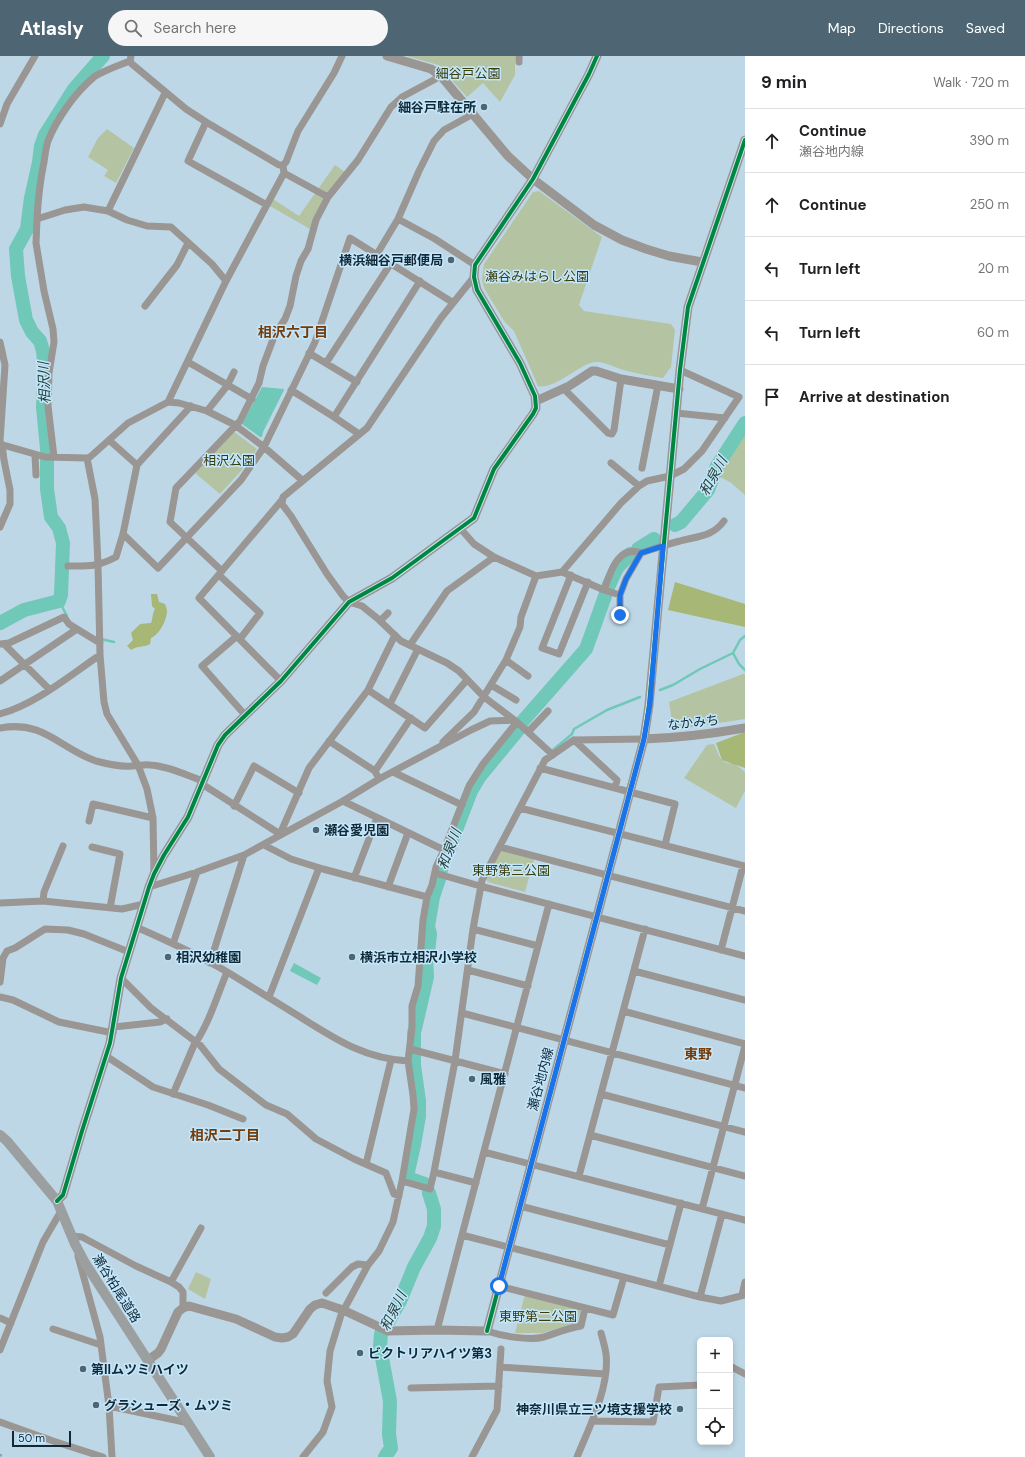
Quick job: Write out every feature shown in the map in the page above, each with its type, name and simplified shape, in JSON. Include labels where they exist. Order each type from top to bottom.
[{"type":"main road","name":"瀬谷柏尾道路","points":[[0,1135],[7,1141],[57,1200],[73,1240],[85,1263],[210,1457]]},
{"type":"street","points":[[0,124],[7,104],[35,56]]},
{"type":"street","points":[[1,444],[50,457],[87,458],[128,423],[168,402],[226,281],[284,173],[283,165],[286,162],[300,127],[334,74],[342,56]]},
{"type":"street","points":[[387,56],[431,69],[441,76],[508,156],[533,179],[594,225],[607,233],[646,249],[669,256],[702,262]]},
{"type":"street","points":[[57,1200],[63,1195],[106,1056],[113,1030],[121,978],[149,887],[154,874],[188,817],[218,745],[225,735],[281,680],[349,602],[392,578],[474,518],[494,469],[534,414],[536,401],[520,363],[477,290],[474,277],[475,265],[533,179],[589,74],[597,56]]},
{"type":"street","points":[[50,457],[48,400],[49,373],[54,342],[53,329],[44,291],[36,242],[39,190],[48,142],[67,108],[80,91],[95,76],[131,58],[132,64],[186,109],[276,164],[283,165]]},
{"type":"street","points":[[245,715],[202,666],[238,637],[260,612],[170,522],[176,488],[240,421],[252,399],[260,383],[263,366],[275,334],[285,319],[290,306],[296,276],[308,249],[316,220],[328,197],[358,160],[391,107],[402,97],[441,76]]},
{"type":"street","points":[[108,211],[165,93]]},
{"type":"street","points":[[377,254],[398,219],[434,141],[444,130],[473,114]]},
{"type":"street","points":[[206,122],[188,161],[267,205]]},
{"type":"street","name":"瀬谷地内線","points":[[487,1331],[644,739],[650,704],[663,546],[680,370],[688,306],[745,140]]},
{"type":"street","points":[[284,173],[328,197]]},
{"type":"street","points":[[37,219],[65,210],[84,207],[108,211],[142,225],[158,228],[171,227],[212,264],[226,281]]},
{"type":"street","points":[[398,219],[436,239],[475,265]]},
{"type":"street","points":[[123,534],[158,568],[241,480],[264,447],[309,353],[316,342],[350,238],[452,302]]},
{"type":"street","points":[[145,306],[177,265],[188,243]]},
{"type":"street","points":[[326,363],[390,263]]},
{"type":"street","points":[[281,680],[199,598],[284,497],[302,480],[367,428],[452,302],[474,277]]},
{"type":"street","points":[[334,417],[420,281]]},
{"type":"street","points":[[0,342],[5,365],[0,441],[10,490],[10,504],[0,527]]},
{"type":"street","points":[[309,353],[357,382]]},
{"type":"street","points":[[188,362],[227,386],[252,399]]},
{"type":"street","points":[[562,572],[639,486],[647,480],[670,476],[684,469],[702,451],[739,397],[680,370]]},
{"type":"street","points":[[536,401],[564,389],[592,371],[621,379],[679,389]]},
{"type":"street","points":[[207,411],[227,386],[234,372]]},
{"type":"street","points":[[564,389],[608,433],[612,434],[614,430],[621,379]]},
{"type":"street","points":[[642,468],[658,385]]},
{"type":"street","points":[[291,390],[359,434]]},
{"type":"street","points":[[168,402],[191,406],[207,411],[235,425],[264,447],[302,480]]},
{"type":"street","points":[[68,566],[98,565],[116,557],[123,534],[137,465],[191,406]]},
{"type":"street","points":[[676,413],[725,418]]},
{"type":"street","points":[[109,440],[137,465]]},
{"type":"street","points":[[35,454],[36,475]]},
{"type":"street","points":[[87,458],[95,499],[100,655],[104,702],[107,714],[138,765],[147,789],[153,818],[154,874]]},
{"type":"street","points":[[611,463],[639,486]]},
{"type":"street","points":[[282,500],[282,504],[327,574],[349,602],[362,606],[395,635],[410,645],[459,671],[484,697],[520,725],[553,755]]},
{"type":"street","points":[[606,590],[614,564],[624,552],[631,551],[641,553],[708,534],[718,529],[724,522]]},
{"type":"street","points":[[460,528],[474,544],[494,557],[536,576],[562,572],[620,595]]},
{"type":"street","points":[[620,615],[620,595],[626,579],[641,553]]},
{"type":"street","points":[[410,645],[447,591],[494,557]]},
{"type":"street","points":[[437,749],[474,712],[506,660],[520,627],[521,617],[536,576]]},
{"type":"street","points":[[571,576],[542,648],[559,654],[588,582]]},
{"type":"street","points":[[380,621],[388,613]]},
{"type":"street","points":[[2,644],[9,643],[64,617],[69,624],[100,640]]},
{"type":"street","points":[[0,681],[77,629]]},
{"type":"street","points":[[280,834],[310,768],[368,690],[395,635]]},
{"type":"street","points":[[2,644],[49,689]]},
{"type":"street","points":[[390,704],[418,649]]},
{"type":"street","points":[[0,714],[29,702],[100,655]]},
{"type":"street","points":[[506,660],[528,676]]},
{"type":"street","points":[[368,690],[426,728],[467,680]]},
{"type":"street","points":[[491,685],[516,700]]},
{"type":"street","points":[[303,1457],[323,1432],[332,1407],[326,1382],[330,1351],[342,1310],[368,1265],[379,1251],[393,1222],[399,1196],[414,1109],[408,1062],[413,1050],[412,1006],[418,986],[423,920],[427,897],[438,874],[436,867],[462,805],[468,786],[474,776],[520,725],[548,711]]},
{"type":"street","points":[[375,771],[411,718]]},
{"type":"street","points":[[149,887],[244,855],[343,801],[379,779],[490,721],[520,725]]},
{"type":"street","points":[[0,728],[10,726],[34,728],[96,761],[117,765],[132,766],[151,764],[164,767],[202,782],[234,806],[280,834]]},
{"type":"street","name":"なかみち","points":[[644,739],[696,736],[745,728]]},
{"type":"street","points":[[402,1181],[430,1189],[455,1061],[480,886],[540,768],[545,760],[574,740],[644,739]]},
{"type":"street","points":[[574,740],[617,780],[615,788]]},
{"type":"street","points":[[329,741],[375,771],[379,779]]},
{"type":"street","points":[[234,806],[254,766],[298,793]]},
{"type":"street","points":[[540,768],[675,804],[665,845]]},
{"type":"street","points":[[393,772],[462,805]]},
{"type":"street","points":[[343,801],[444,850]]},
{"type":"street","points":[[89,821],[93,804],[153,818]]},
{"type":"street","points":[[520,808],[744,866],[721,950]]},
{"type":"street","points":[[354,878],[376,818]]},
{"type":"street","points":[[388,887],[408,833]]},
{"type":"street","points":[[264,845],[291,859],[319,868],[427,897]]},
{"type":"street","points":[[43,901],[44,892],[64,846]]},
{"type":"street","points":[[500,847],[745,911]]},
{"type":"street","points":[[92,848],[120,854],[110,908]]},
{"type":"street","points":[[210,963],[244,855]]},
{"type":"street","points":[[269,998],[319,868]]},
{"type":"street","points":[[173,944],[197,872]]},
{"type":"street","points":[[438,874],[745,956]]},
{"type":"street","points":[[0,903],[43,901],[122,909],[144,904]]},
{"type":"street","points":[[437,1330],[549,904]]},
{"type":"street","points":[[136,927],[227,972],[326,1033],[358,1050],[391,1060],[408,1062]]},
{"type":"street","points":[[0,982],[2,958],[7,951],[15,948],[45,929],[68,930],[84,934],[128,952]]},
{"type":"street","points":[[473,929],[538,946]]},
{"type":"street","points":[[579,1176],[645,930]]},
{"type":"street","points":[[468,970],[528,986]]},
{"type":"street","points":[[634,971],[745,1000]]},
{"type":"street","points":[[172,1094],[205,1026],[227,972]]},
{"type":"street","points":[[121,978],[151,1008],[196,1042],[219,1069],[266,1104],[287,1114],[316,1139],[386,1173],[394,1194],[399,1196]]},
{"type":"street","points":[[0,997],[13,1000],[59,1022],[113,1030],[167,1020]]},
{"type":"street","points":[[623,1012],[745,1045],[702,1209]]},
{"type":"street","points":[[462,1014],[745,1088]]},
{"type":"street","points":[[413,1050],[504,1074]]},
{"type":"street","points":[[106,1056],[153,1087],[208,1105],[243,1120]]},
{"type":"street","points":[[366,1164],[391,1060]]},
{"type":"street","points":[[601,1094],[745,1132]]},
{"type":"street","points":[[590,1135],[745,1176]]},
{"type":"street","points":[[484,1152],[745,1220]]},
{"type":"street","points":[[434,1172],[476,1183]]},
{"type":"street","points":[[659,1286],[680,1203]]},
{"type":"street","points":[[520,1206],[670,1245]]},
{"type":"street","points":[[0,1350],[43,1242],[62,1211]]},
{"type":"street","points":[[700,1296],[722,1214]]},
{"type":"street","points":[[172,1282],[200,1228]]},
{"type":"street","points":[[462,1235],[721,1301],[743,1295],[745,1282]]},
{"type":"street","points":[[112,1457],[109,1406],[101,1345],[73,1240],[82,1237],[136,1266],[172,1282],[179,1287],[182,1292],[183,1308]]},
{"type":"street","points":[[326,1294],[352,1267],[358,1264],[368,1265]]},
{"type":"street","points":[[499,1286],[613,1315],[624,1277]]},
{"type":"street","points":[[148,1360],[161,1349],[176,1316],[183,1308],[189,1306],[222,1314],[275,1337],[282,1338],[293,1334],[310,1309],[315,1305],[322,1303],[342,1310],[385,1330],[487,1331],[502,1336],[542,1337],[580,1326],[585,1308]]},
{"type":"street","points":[[0,1318],[11,1323]]},
{"type":"street","points":[[53,1329],[101,1345]]},
{"type":"street","points":[[577,1457],[601,1398],[605,1374],[606,1355],[601,1333]]},
{"type":"street","points":[[472,1457],[497,1410],[501,1349]]},
{"type":"street","points":[[500,1367],[605,1374]]},
{"type":"street","points":[[733,1368],[745,1374]]},
{"type":"street","points":[[592,1421],[653,1422],[659,1387],[697,1385]]},
{"type":"street","points":[[411,1388],[499,1386]]},
{"type":"street","points":[[109,1406],[189,1423]]},
{"type":"street","points":[[0,1422],[52,1441],[103,1457]]},
{"type":"green space","name":"細谷戸公園","points":[[407,56],[515,56],[515,75],[500,102],[483,83],[467,97],[438,65]]},
{"type":"green space","points":[[107,129],[134,148],[116,183],[104,176],[108,170],[88,157],[98,138]]},
{"type":"green space","points":[[335,165],[345,172],[310,229],[270,206],[273,199],[299,216]]},
{"type":"green space","name":"瀬谷みはらし公園","points":[[539,191],[602,237],[579,305],[584,311],[671,324],[675,330],[671,367],[663,378],[623,370],[604,363],[595,362],[585,365],[551,385],[538,386],[514,331],[504,321],[484,288],[482,280],[484,264],[533,192]]},
{"type":"green space","points":[[745,429],[745,495],[730,482],[716,475],[724,460]]},
{"type":"green space","name":"相沢公園","points":[[233,431],[257,449],[241,471],[220,494],[195,473]]},
{"type":"green space","points":[[745,674],[745,719],[673,729],[669,702]]},
{"type":"green space","points":[[714,744],[723,761],[734,763],[745,772],[745,791],[736,808],[684,778],[707,745]]},
{"type":"green space","name":"東野第三公園","points":[[502,849],[534,859],[525,892],[488,882],[486,879]]},
{"type":"green space","points":[[196,1272],[211,1279],[205,1299],[188,1289]]},
{"type":"green space","name":"東野第二公園","points":[[525,1294],[581,1309],[577,1323],[543,1333],[515,1333]]},
{"type":"shaded area","points":[[262,387],[284,390],[263,432],[262,437],[260,437],[242,424]]},
{"type":"shaded area","points":[[675,582],[745,604],[745,627],[668,610]]},
{"type":"shaded area","points":[[151,594],[157,594],[159,602],[165,604],[167,611],[166,619],[160,631],[151,638],[150,644],[131,650],[127,646],[133,640],[131,633],[140,624],[151,623],[155,609],[152,606]]},
{"type":"shaded area","points":[[745,732],[745,768],[722,760],[716,743]]},
{"type":"shaded area","points":[[294,963],[321,978],[317,985],[290,971]]},
{"type":"waterway","name":"相沢川","points":[[0,623],[24,610],[59,601],[61,595],[63,543],[59,528],[51,517],[47,489],[47,449],[43,407],[45,369],[43,351],[40,341],[32,332],[26,320],[18,276],[16,249],[27,229],[31,198],[41,146],[45,135],[74,89],[103,56]]},
{"type":"waterway","name":"和泉川","points":[[675,525],[681,522],[708,490],[717,466],[745,423]]},
{"type":"waterway","name":"和泉川","points":[[638,549],[654,539]]},
{"type":"waterway","name":"和泉川","points":[[425,1184],[408,1178],[407,1176],[419,1116],[419,1101],[414,1065],[414,1033],[427,977],[426,959],[430,934],[428,926],[433,897],[441,869],[471,791],[480,776],[518,730],[522,722],[586,649],[609,585],[617,568],[630,554],[633,554]]},
{"type":"waterway","points":[[59,601],[67,616]]},
{"type":"waterway","points":[[660,690],[673,685],[700,669],[733,653],[740,640],[745,636]]},
{"type":"waterway","points":[[101,639],[114,642]]},
{"type":"waterway","points":[[733,653],[739,664],[745,670]]},
{"type":"waterway","points":[[553,750],[572,734],[574,729],[607,710],[640,697]]},
{"type":"waterway","name":"和泉川","points":[[385,1457],[391,1448],[389,1434],[390,1401],[380,1347],[381,1334],[400,1301],[414,1267],[430,1238],[434,1226],[434,1209],[429,1193]]},
{"type":"railway","points":[[0,1455],[5,1457]]},
{"type":"cycle path","points":[[57,1201],[63,1195],[110,1043],[121,978],[149,887],[164,855],[188,817],[218,745],[225,735],[281,681],[349,602],[392,578],[474,518],[494,469],[536,408],[535,396],[520,363],[477,290],[474,277],[475,265],[533,179],[589,74],[597,56]]},
{"type":"cycle path","points":[[487,1331],[644,739],[649,705],[680,370],[688,307],[745,140]]},
{"type":"place","name":"細谷戸駐在所","points":[[484,107]]},
{"type":"place","name":"横浜細谷戸郵便局","points":[[451,260]]},
{"type":"place","name":"瀬谷愛児園","points":[[316,830]]},
{"type":"place","name":"相沢幼稚園","points":[[168,957]]},
{"type":"place","name":"横浜市立相沢小学校","points":[[352,957]]},
{"type":"place","name":"風雅","points":[[472,1079]]},
{"type":"place","name":"ビクトリアハイツ第3","points":[[360,1353]]},
{"type":"place","name":"第IIムツミハイツ","points":[[83,1369]]},
{"type":"place","name":"グラシューズ・ムツミ","points":[[96,1405]]},
{"type":"place","name":"神奈川県立三ツ境支援学校","points":[[680,1409]]},
{"type":"district","name":"相沢六丁目","points":[[293,332]]},
{"type":"district","name":"東野","points":[[698,1054]]},
{"type":"district","name":"相沢二丁目","points":[[225,1135]]},
{"type":"route","points":[[499,1286],[644,739],[650,704],[663,546],[641,553],[626,579],[620,595],[620,615]]}]
